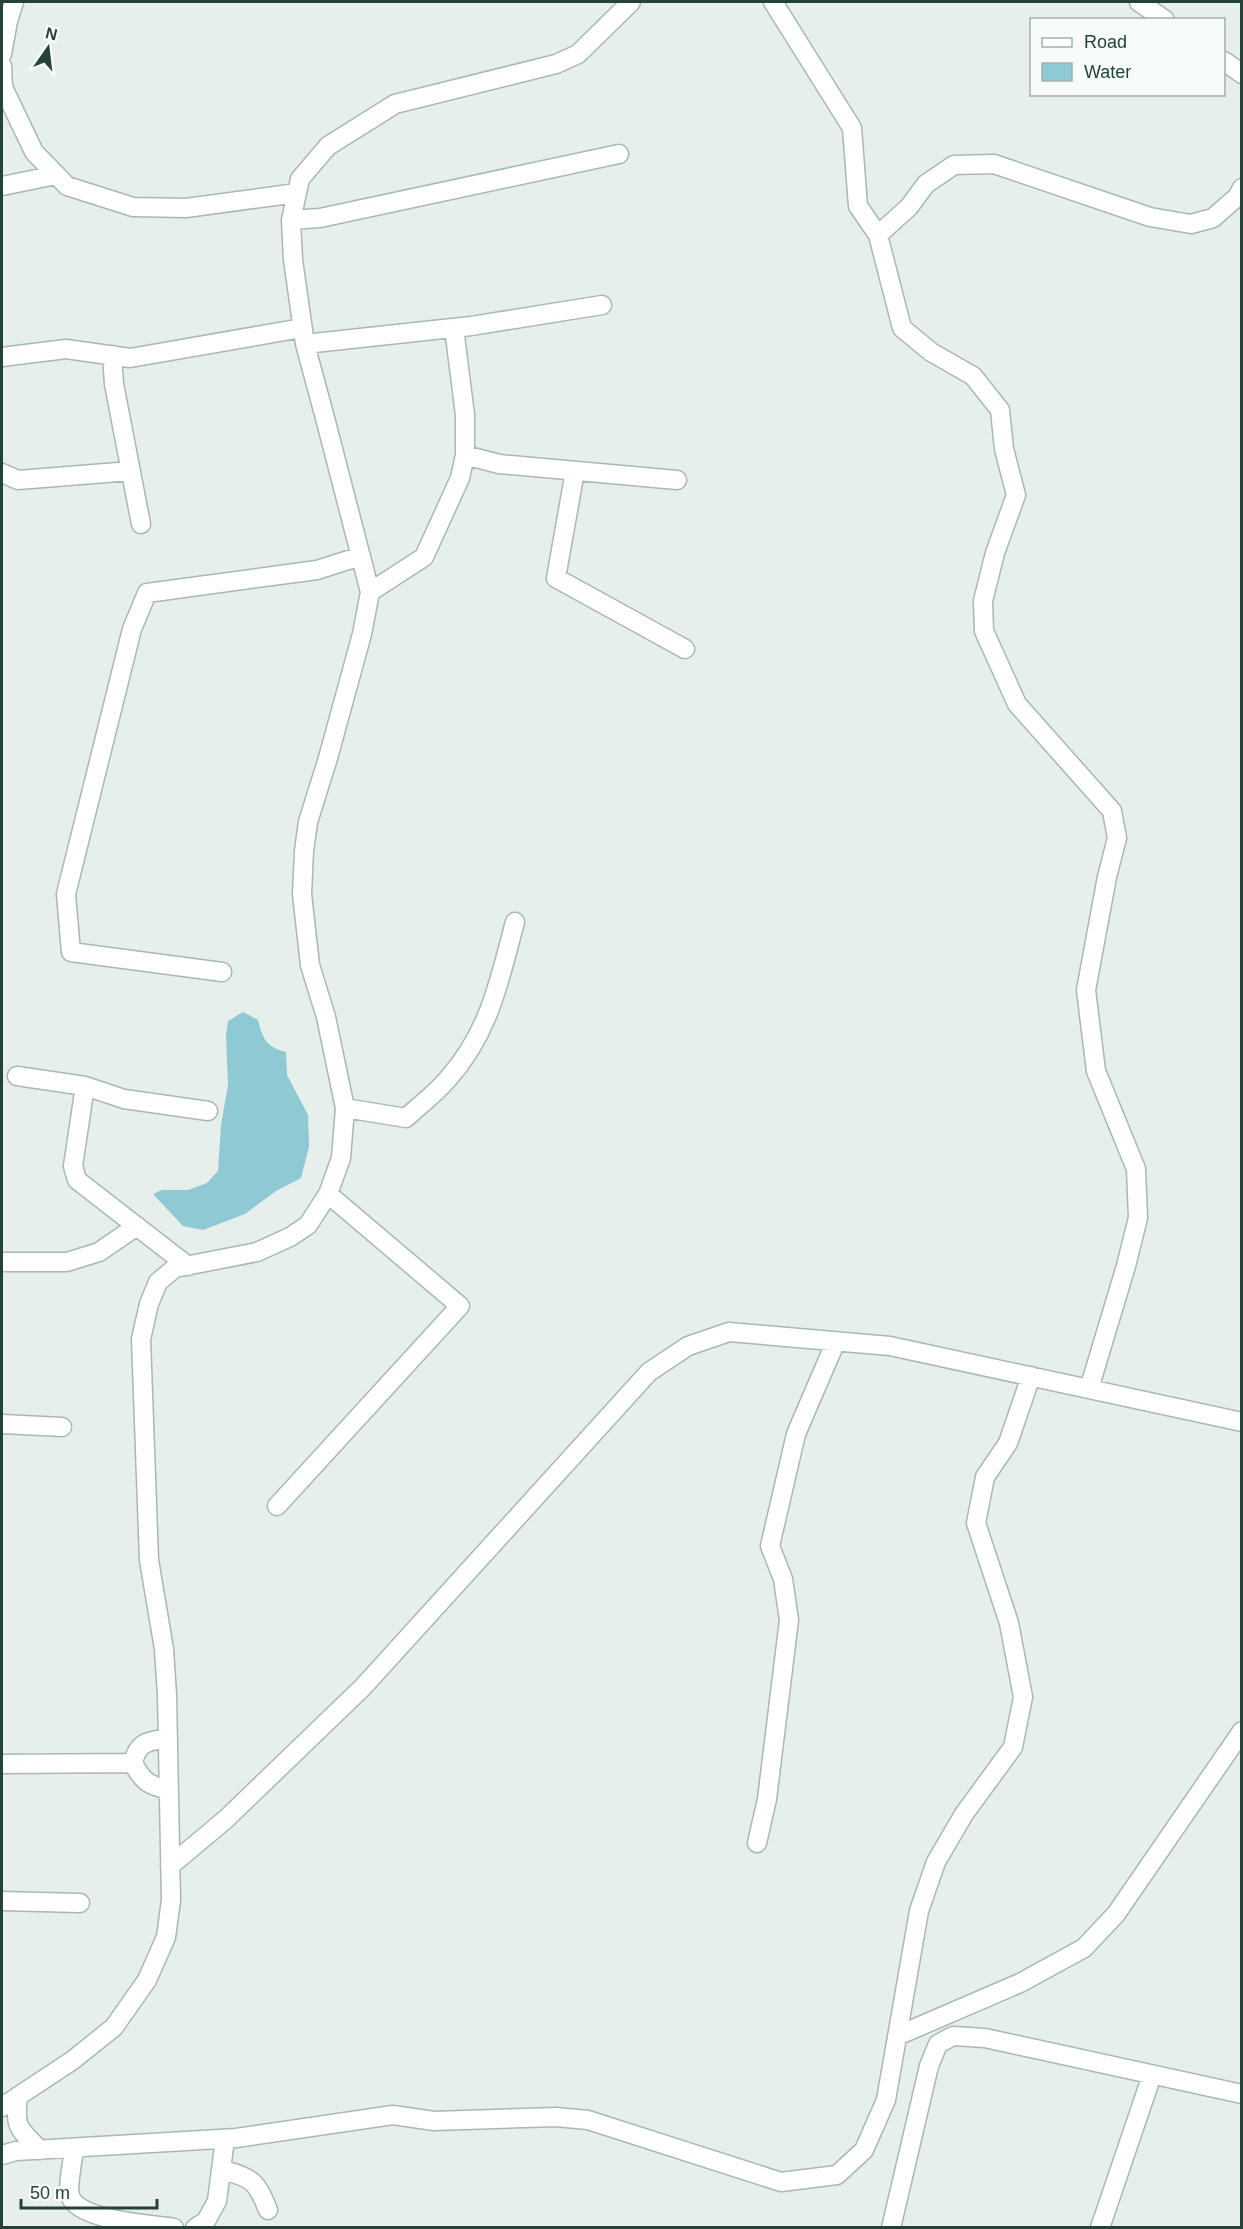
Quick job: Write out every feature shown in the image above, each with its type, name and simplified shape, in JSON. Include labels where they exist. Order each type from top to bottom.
[{"type":"street","points":[[2,54],[13,2]]},
{"type":"street","points":[[2,2108],[73,2060],[114,2027],[147,1980],[166,1937],[171,1900],[168,1737],[164,1649],[149,1560],[141,1339],[148,1304],[158,1282],[175,1268],[257,1252],[290,1238],[308,1225],[328,1194],[341,1158],[345,1107],[326,1017],[310,965],[302,894],[304,851],[308,822],[362,634],[369,592],[303,336],[293,260],[291,220],[300,179],[328,146],[395,104],[556,64],[578,54],[631,2]]},
{"type":"street","points":[[772,2],[852,128],[858,206],[878,235],[902,328],[931,352],[974,376],[1000,410],[1004,448],[1016,495],[995,553],[983,601],[984,631],[1017,704],[1112,811],[1117,838],[1107,877],[1086,990],[1096,1071],[1136,1169],[1138,1218],[1089,1389]]},
{"type":"street","points":[[1140,2],[1162,18]]},
{"type":"street","points":[[1225,63],[1242,74]]},
{"type":"street","points":[[2,66],[3,87],[34,152],[67,186],[133,207],[186,208],[297,193]]},
{"type":"street","points":[[291,220],[320,218],[619,154]]},
{"type":"street","points":[[878,235],[909,207],[926,184],[954,165],[994,164],[1150,217],[1191,224],[1213,218],[1237,197],[1242,188]]},
{"type":"street","points":[[2,186],[56,175]]},
{"type":"street","points":[[2,357],[66,349],[130,358],[303,336],[454,328],[602,305]]},
{"type":"street","points":[[369,592],[423,557],[459,478],[465,455],[465,415],[454,328]]},
{"type":"street","points":[[112,355],[114,384],[141,524]]},
{"type":"street","points":[[465,455],[499,464],[677,480]]},
{"type":"street","points":[[2,473],[18,480],[131,471]]},
{"type":"street","points":[[575,471],[556,578],[685,649]]},
{"type":"street","points":[[222,972],[70,952],[66,894],[132,629],[147,593],[317,570],[361,556]]},
{"type":"street","points":[[345,1107],[406,1118],[447,1080],[475,1042],[492,1008],[515,922]]},
{"type":"street","points":[[17,1076],[86,1086],[124,1099],[208,1111]]},
{"type":"street","points":[[86,1086],[73,1166],[77,1180],[188,1266]]},
{"type":"street","points":[[277,1506],[460,1306],[328,1194]]},
{"type":"street","points":[[2,1262],[67,1262],[99,1252],[137,1227]]},
{"type":"street","points":[[170,1866],[226,1819],[363,1688],[649,1372],[688,1346],[729,1332],[890,1346],[1242,1422]]},
{"type":"street","points":[[756,1843],[767,1800],[789,1620],[783,1579],[770,1546],[796,1434],[836,1341]]},
{"type":"street","points":[[2,2155],[16,2151],[225,2139],[393,2115],[434,2121],[556,2117],[588,2120],[781,2182],[837,2175],[864,2150],[886,2100],[919,1911],[936,1862],[964,1814],[1013,1747],[1023,1697],[1009,1623],[976,1523],[985,1477],[1008,1443],[1031,1376]]},
{"type":"street","points":[[2,1424],[62,1427]]},
{"type":"street","points":[[897,2036],[1020,1983],[1084,1948],[1116,1914],[1242,1731]]},
{"type":"street","points":[[168,1737],[144,1743],[136,1749],[133,1763],[141,1778],[153,1786],[169,1790]]},
{"type":"street","points":[[2,1764],[133,1763]]},
{"type":"street","points":[[2,1901],[80,1904]]},
{"type":"street","points":[[891,2228],[929,2066],[938,2044],[953,2036],[985,2038],[1242,2094]]},
{"type":"street","points":[[1100,2228],[1152,2074]]},
{"type":"street","points":[[18,2097],[15,2118],[23,2133],[40,2150]]},
{"type":"street","points":[[195,2228],[206,2221],[217,2201],[225,2139]]},
{"type":"street","points":[[74,2149],[69,2194],[76,2206],[95,2215],[174,2228]]},
{"type":"street","points":[[221,2169],[251,2179],[268,2210]]},
{"type":"water","points":[[243,1012],[258,1020],[264,1037],[270,1045],[286,1052],[287,1075],[308,1115],[309,1147],[301,1178],[276,1191],[245,1214],[203,1230],[183,1226],[153,1194],[162,1190],[188,1190],[207,1183],[218,1171],[221,1125],[228,1085],[226,1035],[228,1021]]}]
